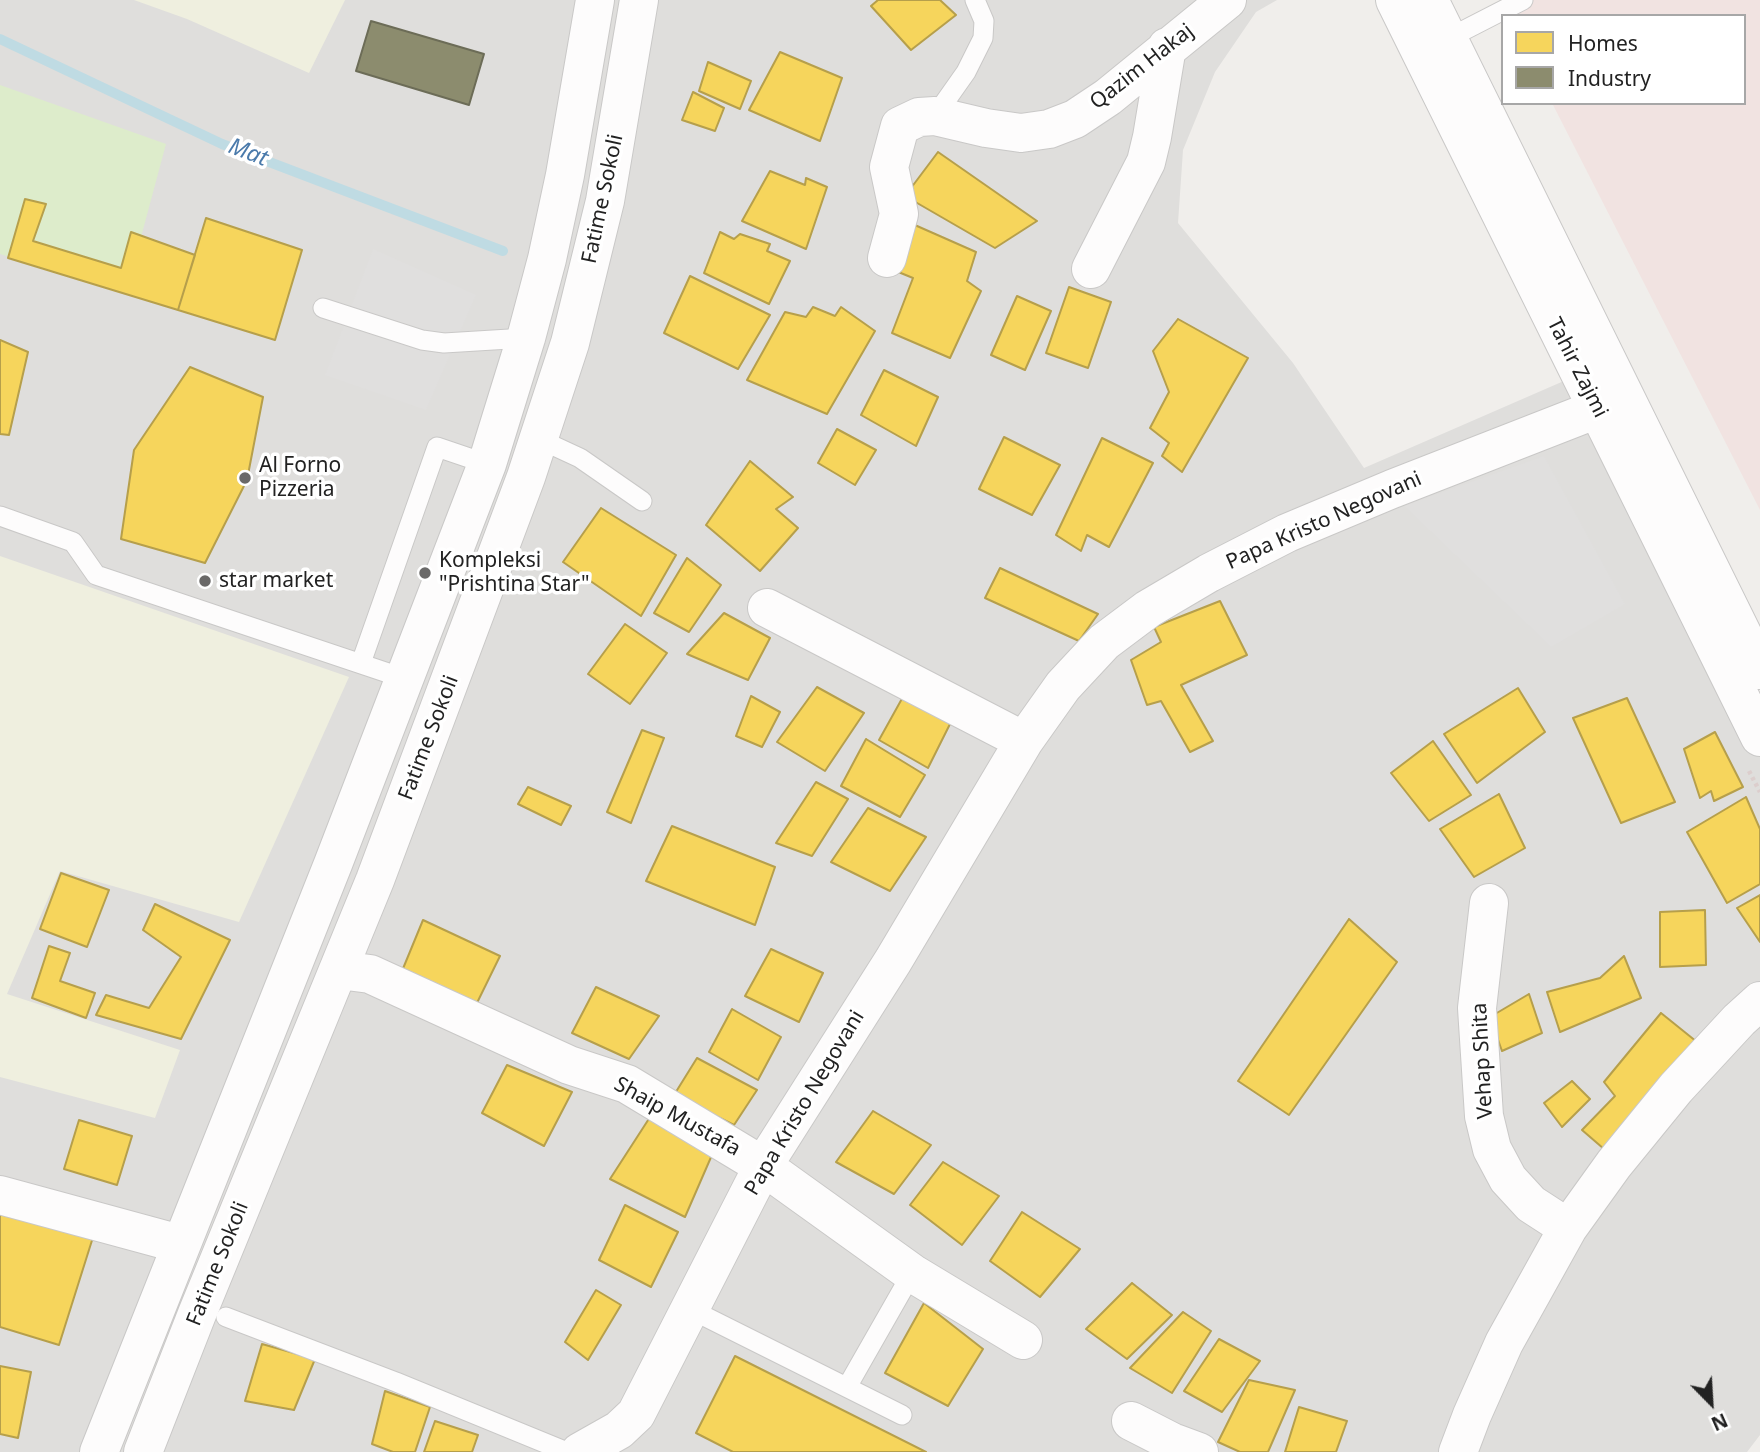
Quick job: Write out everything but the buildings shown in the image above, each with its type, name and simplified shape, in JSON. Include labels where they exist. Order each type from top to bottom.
[{"type":"street","name":"Fatime Sokoli","points":[[99,1452],[406,679],[486,464],[526,338],[561,193],[595,0]]},
{"type":"street","name":"Fatime Sokoli","points":[[143,1452],[339,970],[446,694],[539,439],[570,343],[606,201],[639,0]]},
{"type":"street","name":"Qazim Hakaj","points":[[887,258],[899,214],[888,167],[900,126],[919,117],[935,116],[1021,133],[1049,129],[1075,119],[1108,97],[1227,0]]},
{"type":"street","name":"Tahir Zajmi","points":[[1395,0],[1760,737]]},
{"type":"street","name":"Tahir Zajmi","points":[[1429,0],[1760,670]]},
{"type":"street","points":[[1091,269],[1146,162],[1167,47]]},
{"type":"street","name":"Papa Kristo Negovani","points":[[580,1452],[619,1430],[636,1414],[763,1166],[893,961],[1024,741],[1063,686],[1104,642],[1148,609],[1287,533],[1597,409]]},
{"type":"street","points":[[767,608],[1024,741]]},
{"type":"street","name":"Vehap Shita","points":[[1489,903],[1477,1007],[1484,1116],[1492,1149],[1508,1179],[1531,1204],[1568,1228]]},
{"type":"street","name":"Shaip Mustafa","points":[[339,970],[370,974],[569,1065],[627,1084],[763,1166],[912,1273],[1023,1340]]},
{"type":"street","points":[[1458,1452],[1504,1343],[1568,1228],[1614,1164],[1676,1088],[1760,1001]]},
{"type":"street","points":[[0,1195],[180,1244]]},
{"type":"street","points":[[1131,1421],[1199,1452]]},
{"type":"lane","points":[[935,116],[966,72],[984,38],[984,21],[975,0]]},
{"type":"lane","points":[[1447,38],[1523,0]]},
{"type":"lane","points":[[323,307],[422,340],[444,343],[526,338]]},
{"type":"lane","points":[[539,439],[580,458],[642,501]]},
{"type":"lane","points":[[361,663],[437,447],[486,464]]},
{"type":"lane","points":[[0,516],[73,541],[96,575],[406,679]]},
{"type":"lane","points":[[847,1387],[912,1273]]},
{"type":"lane","points":[[690,1309],[902,1415]]},
{"type":"lane","points":[[226,1317],[396,1382],[567,1452]]},
{"type":"shaded area","points":[[0,0],[1277,0],[1256,12],[1215,72],[1183,150],[1178,223],[1293,363],[1364,468],[1573,377],[1760,737],[1760,1435],[1747,1452],[0,1452]]},
{"type":"shaded area","points":[[1499,0],[1760,0],[1760,510],[1553,105],[1746,105],[1746,14],[1506,14]]},
{"type":"shaded area","points":[[373,249],[476,295],[426,410],[325,375]]},
{"type":"shaded area","points":[[1544,456],[1625,604],[1551,647],[1404,506]]},
{"type":"green space","points":[[134,0],[345,0],[309,73],[187,19]]},
{"type":"green space","points":[[0,85],[166,144],[126,293],[0,254]]},
{"type":"green space","points":[[0,556],[349,677],[239,922],[60,871],[7,994],[180,1050],[155,1118],[0,1077]]},
{"type":"waterway","name":"Mat","points":[[0,39],[222,144],[503,251]]},
{"type":"place","name":"Al Forno Pizzeria","points":[[245,478]]},
{"type":"place","name":"Kompleksi \"Prishtina Star\"","points":[[425,573]]},
{"type":"place","name":"star market","points":[[205,581]]}]
